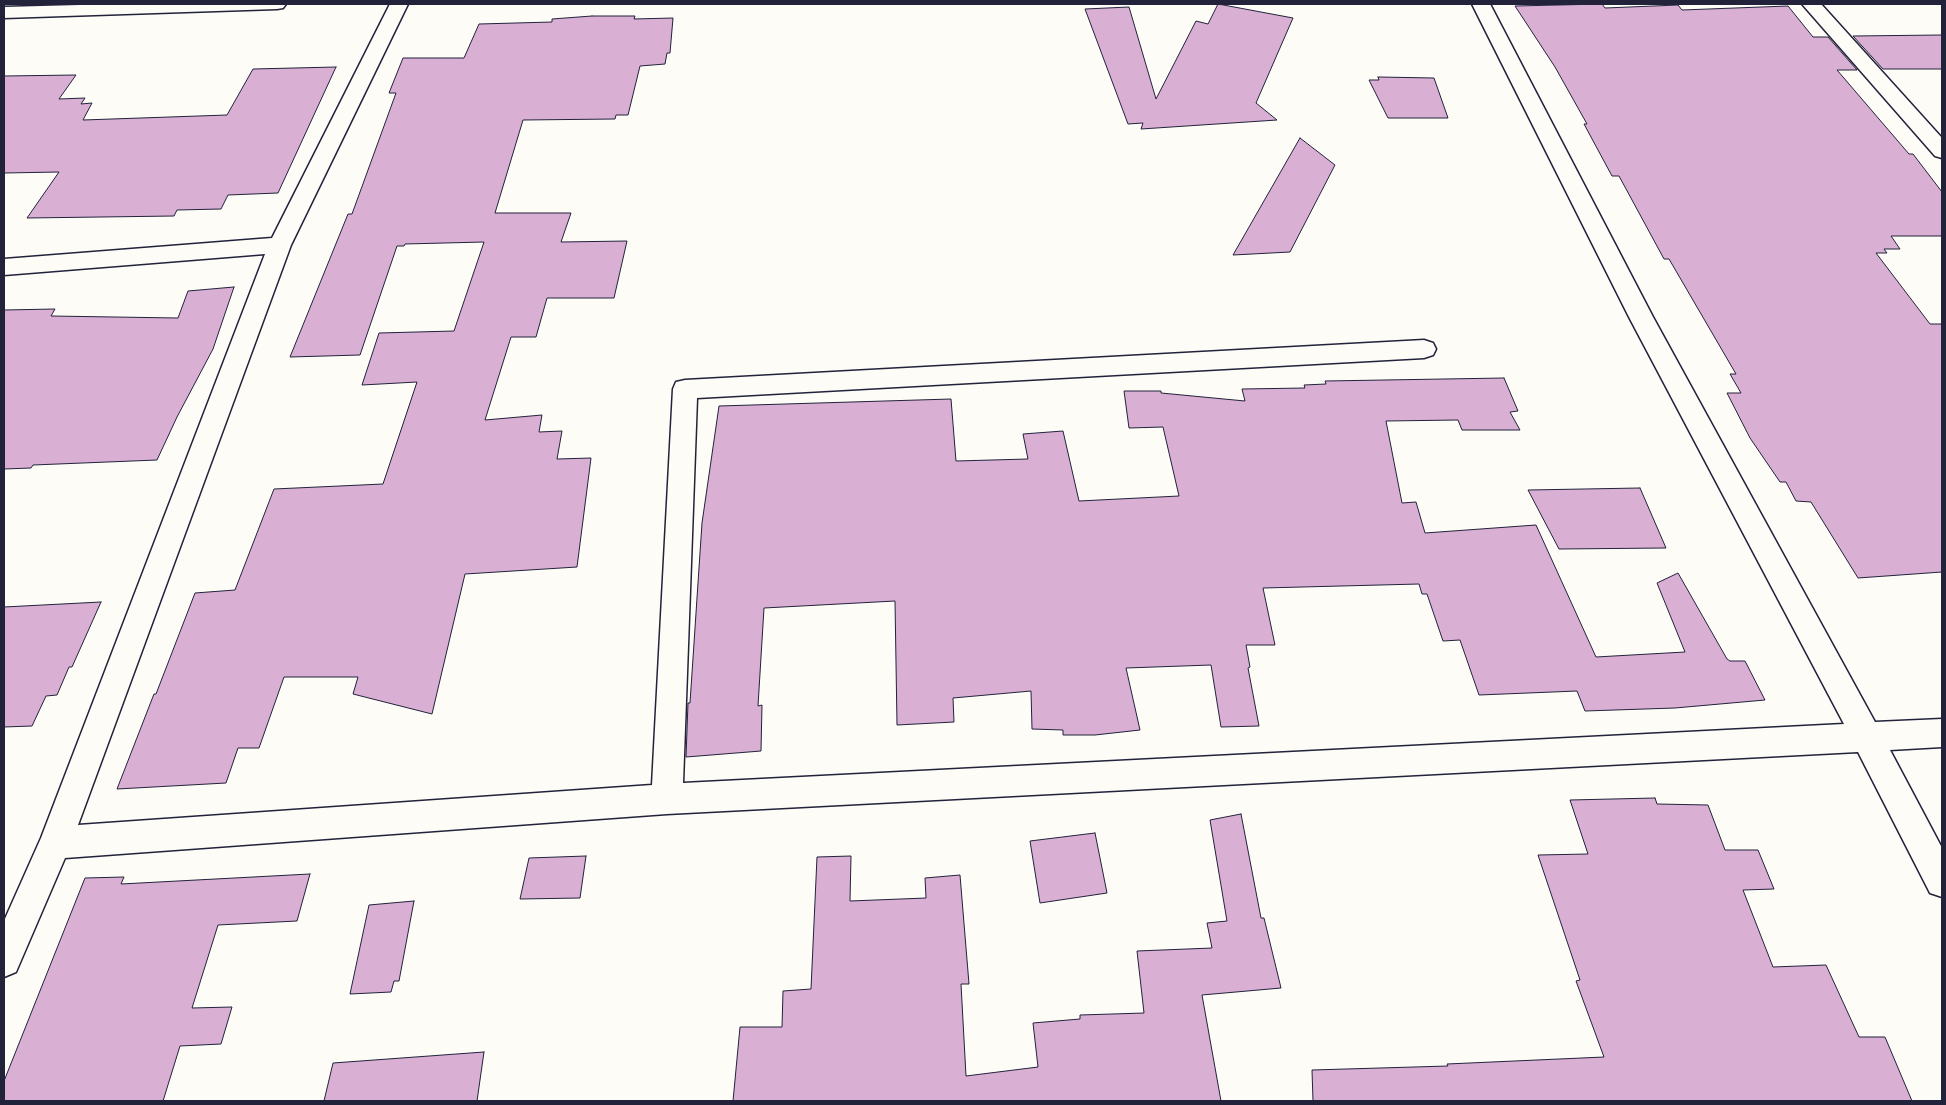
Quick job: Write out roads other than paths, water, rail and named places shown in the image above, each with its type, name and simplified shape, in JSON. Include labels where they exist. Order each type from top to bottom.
[{"type":"street","points":[[7,10],[277,4]]},
{"type":"street","points":[[4,960],[55,844],[280,244],[399,4]]},
{"type":"street","points":[[1482,4],[1641,317],[1867,737],[1942,881]]},
{"type":"street","points":[[1811,4],[1942,151]]},
{"type":"street","points":[[4,267],[280,244]]},
{"type":"street","points":[[667,799],[685,389],[1424,350]]},
{"type":"street","points":[[55,844],[667,799],[1942,733]]}]
